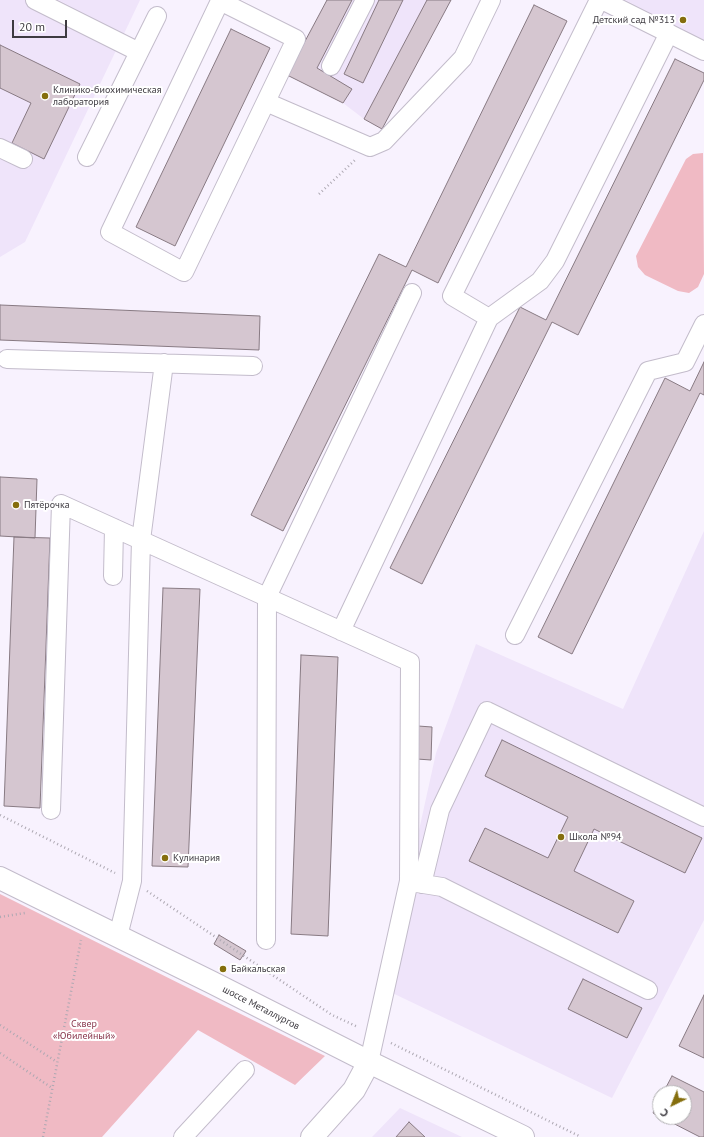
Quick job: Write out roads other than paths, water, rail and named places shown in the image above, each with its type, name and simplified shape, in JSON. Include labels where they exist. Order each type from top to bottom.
[{"type":"main road","name":"шоссе Металлургов","points":[[0,878],[368,1062],[524,1137]]},
{"type":"main road","points":[[312,1137],[354,1090],[368,1062]]},
{"type":"lane","points":[[35,0],[139,52]]},
{"type":"lane","points":[[331,66],[365,0]]},
{"type":"lane","points":[[266,102],[370,147],[384,142],[463,58],[491,0]]},
{"type":"lane","points":[[489,318],[452,296],[600,0],[704,51]]},
{"type":"lane","points":[[220,1],[296,39],[266,102],[184,272],[110,232],[220,1]]},
{"type":"lane","points":[[87,157],[157,16]]},
{"type":"lane","points":[[341,631],[489,318],[540,281],[555,261],[669,33]]},
{"type":"lane","points":[[0,148],[23,159]]},
{"type":"lane","points":[[266,940],[267,597],[412,293]]},
{"type":"lane","points":[[515,635],[648,371],[685,362],[704,324]]},
{"type":"lane","points":[[7,359],[253,366]]},
{"type":"lane","points":[[118,936],[132,881],[141,540],[164,363]]},
{"type":"lane","points":[[51,810],[60,504],[410,662],[416,882]]},
{"type":"lane","points":[[113,576],[114,528]]},
{"type":"lane","points":[[368,1062],[416,882],[440,810],[487,711],[704,817]]},
{"type":"lane","points":[[416,882],[442,887],[648,990]]},
{"type":"lane","points":[[183,1137],[244,1070]]},
{"type":"place","name":"Детский сад №313","points":[[683,20]]},
{"type":"place","name":"Клинико-биохимическая лаборатория","points":[[45,96]]},
{"type":"place","name":"Пятёрочка","points":[[16,505]]},
{"type":"place","name":"Школа №94","points":[[561,837]]},
{"type":"place","name":"Кулинария","points":[[165,858]]},
{"type":"place","name":"Байкальская","points":[[223,969]]},
{"type":"park label","name":"Сквер «Юбилейный»","points":[[84,1030]]}]
